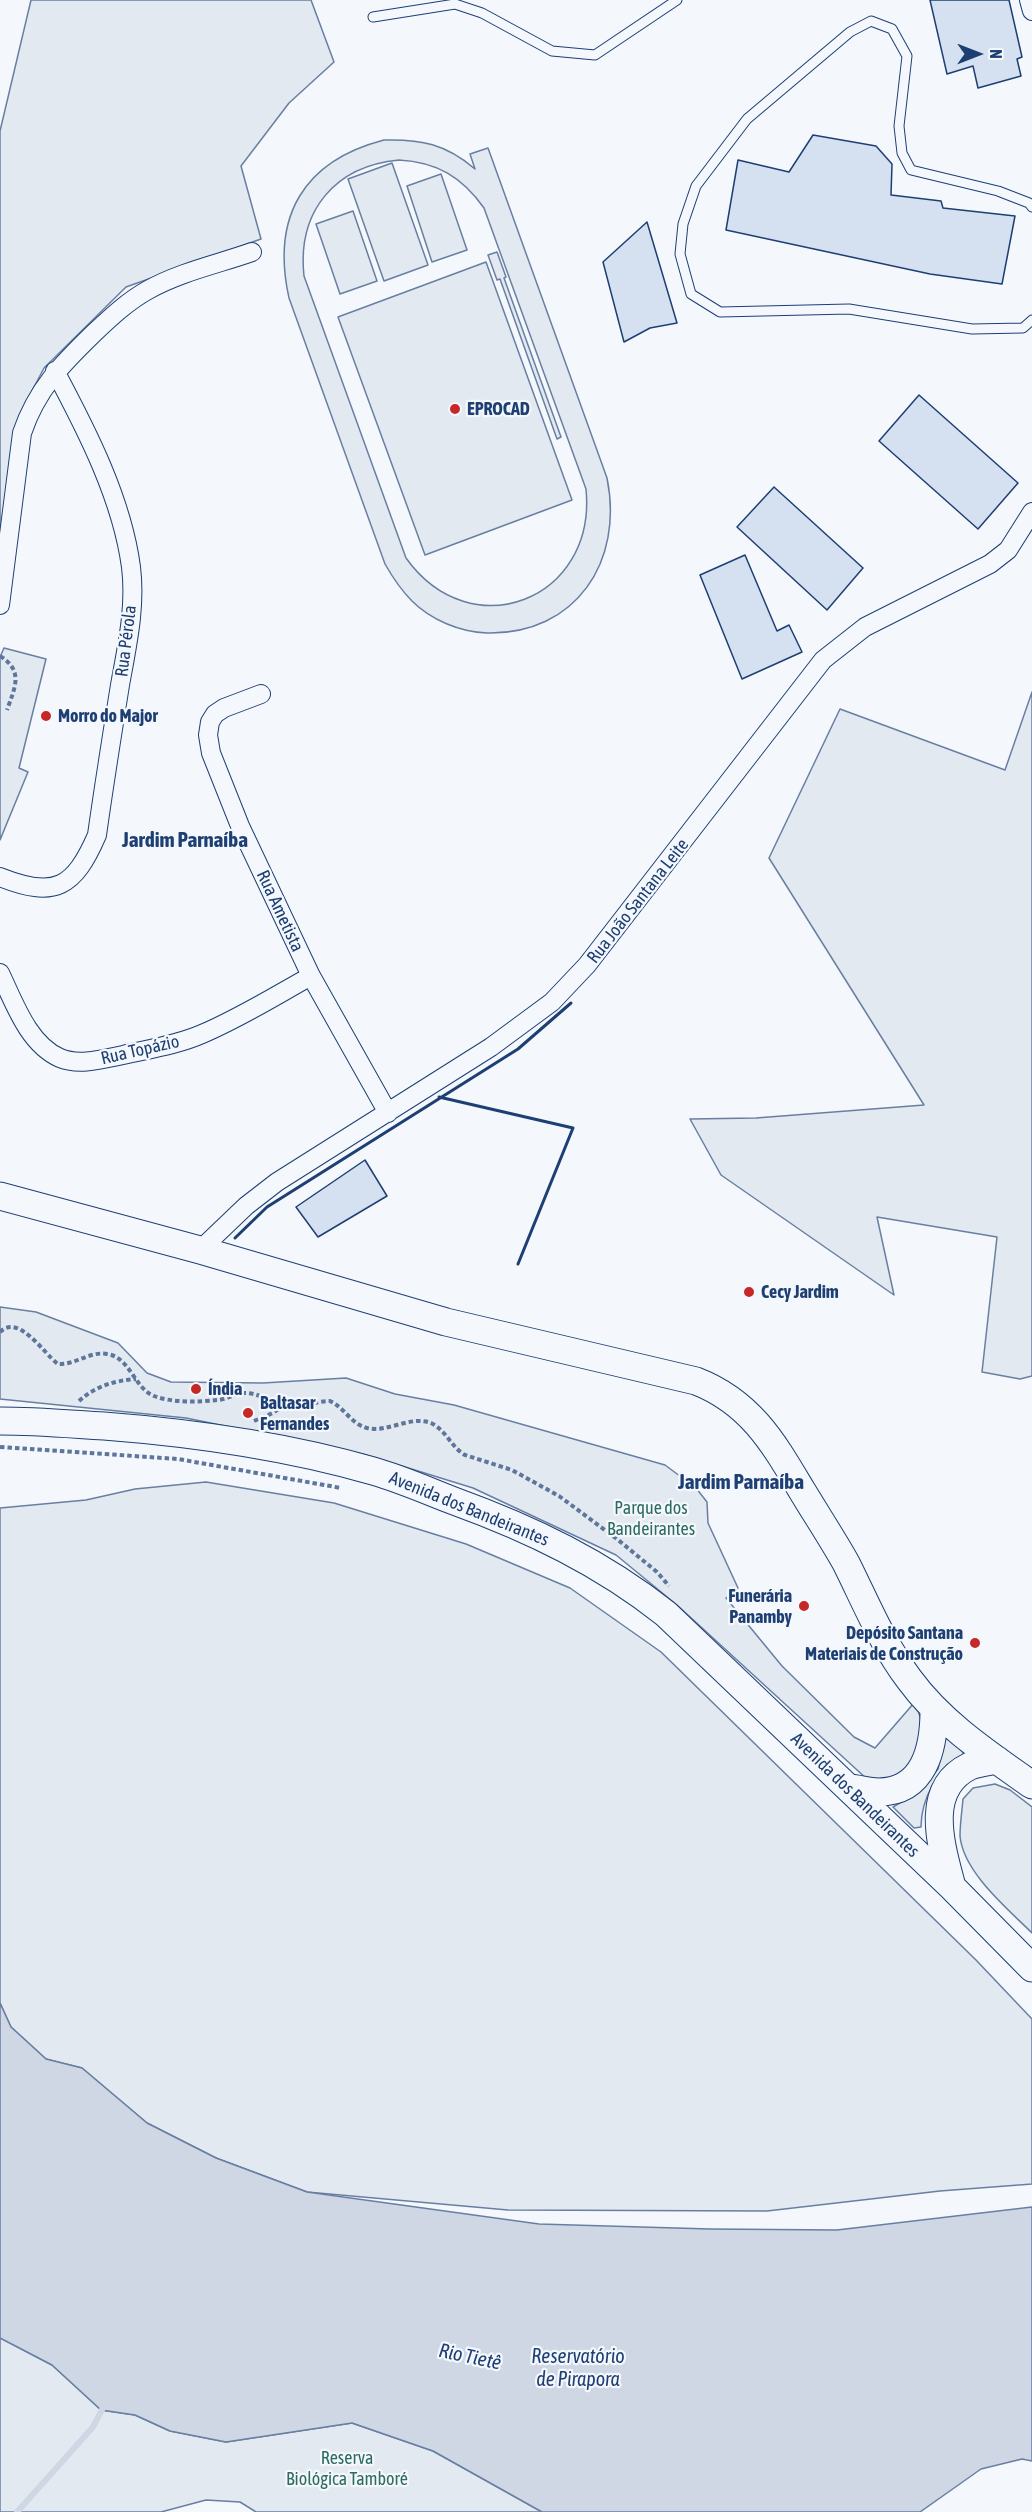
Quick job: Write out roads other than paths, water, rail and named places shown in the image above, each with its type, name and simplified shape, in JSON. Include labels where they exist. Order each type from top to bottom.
[{"type":"main road","points":[[0,1196],[200,1250],[446,1322],[696,1381],[717,1389],[737,1403],[759,1425],[780,1454],[845,1562],[880,1635],[909,1680],[934,1710],[1032,1785]]},
{"type":"main road","name":"Avenida dos Bandeirantes","points":[[0,1421],[186,1432],[374,1471],[525,1528],[585,1559],[640,1594],[666,1614],[952,1887],[1032,1968]]},
{"type":"main road","points":[[849,1788],[879,1792],[896,1789],[918,1773],[927,1762],[932,1747],[934,1710]]},
{"type":"main road","points":[[952,1887],[940,1835],[940,1800],[947,1785],[958,1773],[972,1765],[997,1760]]},
{"type":"street","points":[[1029,0],[1032,11]]},
{"type":"street","points":[[0,605],[22,433],[29,412],[55,371],[111,317],[148,290],[171,279],[252,252]]},
{"type":"street","name":"Rua Pérola","points":[[0,876],[21,885],[39,889],[57,886],[72,877],[86,860],[97,835],[132,610],[131,568],[125,535],[78,414],[55,371]]},
{"type":"street","name":"Rua João Santana Leite","points":[[200,1250],[246,1206],[277,1182],[491,1047],[552,1002],[587,965],[823,660],[865,627],[990,564],[1008,550],[1032,512]]},
{"type":"street","name":"Rua Ametista","points":[[261,694],[224,708],[215,714],[210,722],[208,735],[211,753],[240,826],[311,976],[388,1113]]},
{"type":"street","name":"Rua Topázio","points":[[0,973],[18,1011],[42,1044],[61,1058],[78,1062],[100,1060],[200,1035],[311,976]]},
{"type":"lane","points":[[373,17],[454,2],[482,13],[552,51],[595,55],[677,0]]},
{"type":"lane","points":[[1032,207],[1029,203],[998,191],[910,170],[902,153],[899,126],[907,56],[892,29],[871,21],[850,32],[747,119],[696,186],[683,224],[680,254],[692,294],[720,312],[849,309],[972,329],[1023,328],[1032,320]]},
{"type":"water","name":"Reservatório de Pirapora","points":[[0,2003],[11,2027],[46,2059],[82,2068],[147,2123],[216,2158],[307,2192],[539,2224],[710,2229],[837,2230],[1032,2207],[1032,2461],[1022,2459],[981,2469],[920,2512],[542,2512],[433,2451],[352,2423],[226,2442],[170,2431],[135,2415],[101,2410],[52,2365],[0,2338]]},
{"type":"waterway","points":[[17,2512],[93,2427],[105,2404]]},
{"type":"place","name":"EPROCAD","points":[[455,409]]},
{"type":"place","name":"Morro do Major","points":[[46,716]]},
{"type":"place","name":"Cecy Jardim","points":[[749,1292]]},
{"type":"place","name":"Índia","points":[[196,1389]]},
{"type":"place","name":"Baltasar Fernandes","points":[[248,1413]]},
{"type":"place","name":"Funerária Panamby","points":[[804,1606]]},
{"type":"place","name":"Depósito Santana Materiais de Construção","points":[[975,1643]]},
{"type":"district","name":"Jardim Parnaíba","points":[[185,840]]},
{"type":"district","name":"Jardim Parnaíba","points":[[741,1482]]},
{"type":"park label","name":"Parque dos Bandeirantes","points":[[651,1518]]},
{"type":"park label","name":"Reserva Biológica Tamboré","points":[[347,2468]]},
{"type":"water label","name":"Rio Tietê","points":[[470,2357]]}]
